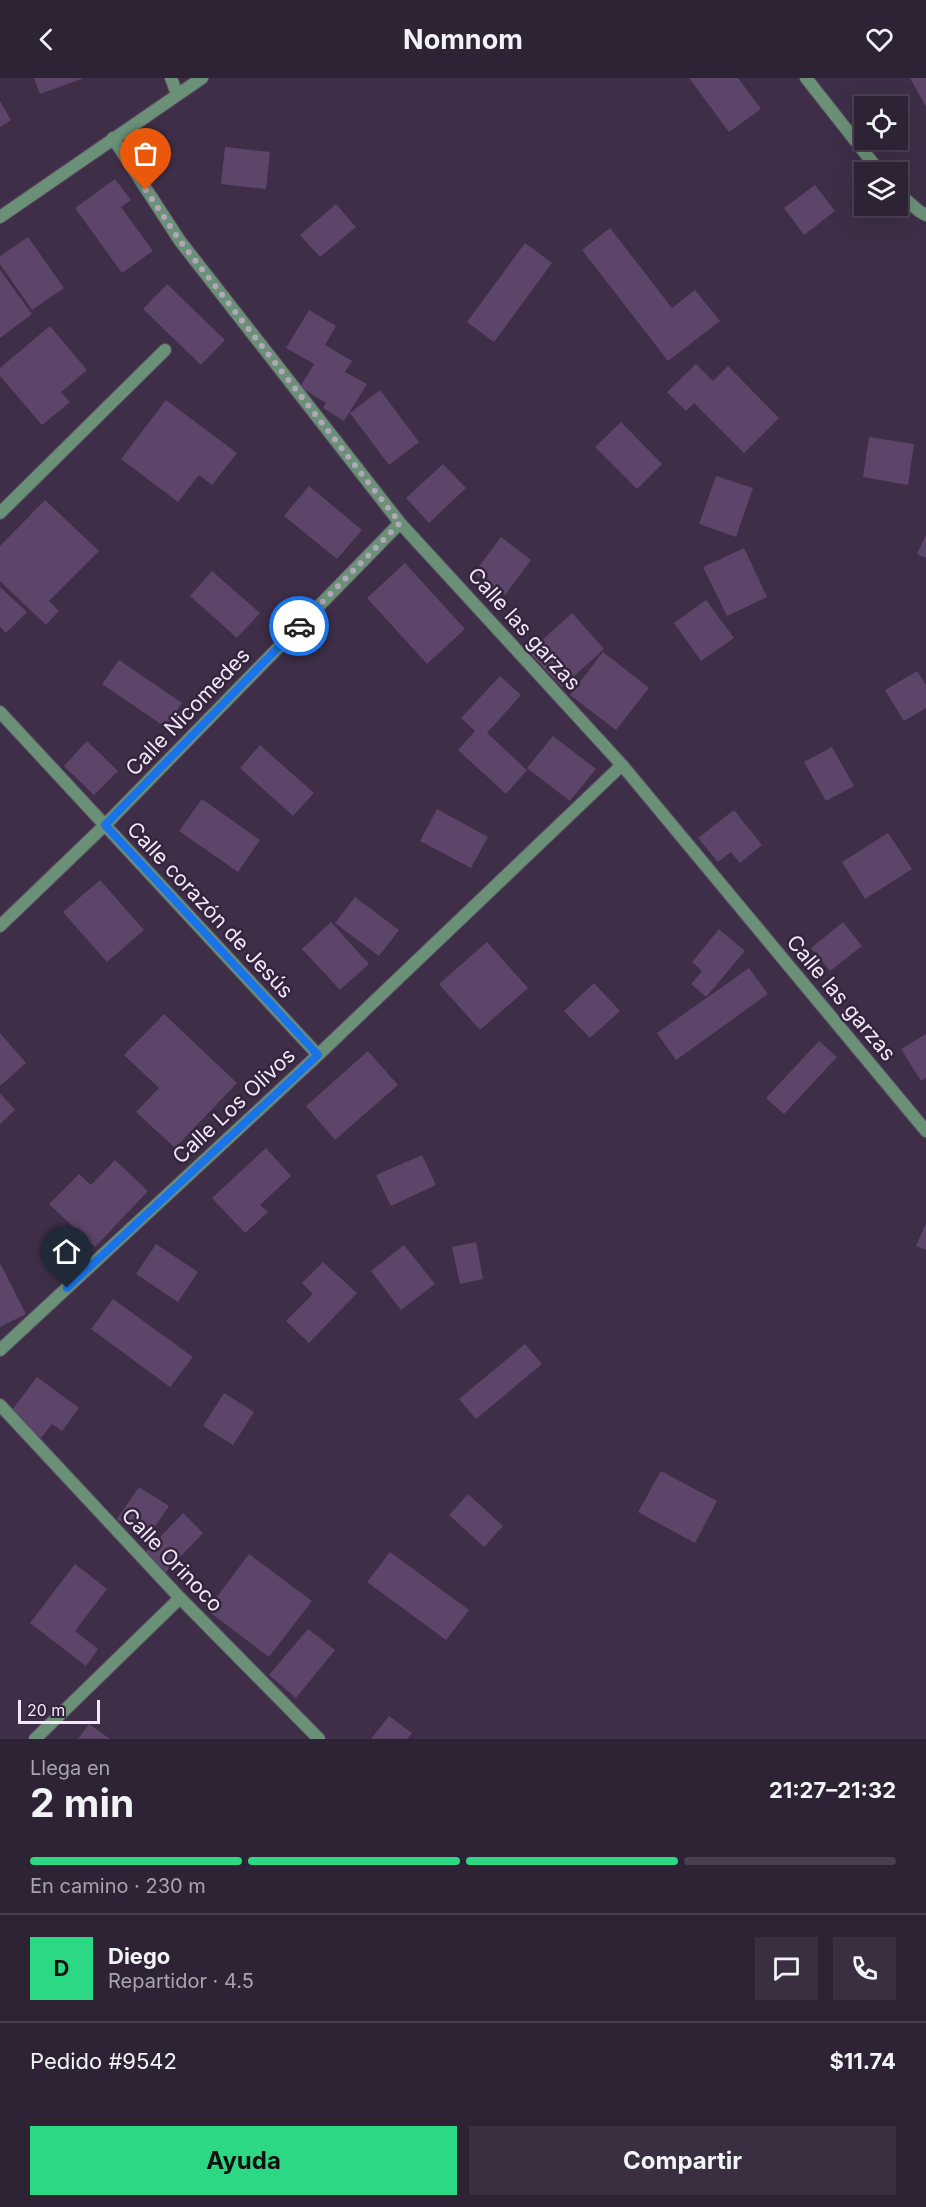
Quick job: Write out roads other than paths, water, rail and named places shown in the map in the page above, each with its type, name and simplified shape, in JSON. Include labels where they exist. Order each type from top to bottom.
[{"type":"street","points":[[171,78],[177,94]]},
{"type":"street","points":[[0,217],[202,78]]},
{"type":"street","points":[[806,78],[872,162]]},
{"type":"street","name":"Calle las garzas","points":[[113,138],[180,241],[400,523],[622,765],[926,1131]]},
{"type":"street","points":[[908,201],[926,215]]},
{"type":"street","points":[[0,513],[165,350]]},
{"type":"street","name":"Calle Nicomedes","points":[[0,926],[105,825],[400,523]]},
{"type":"street","name":"Calle corazón de Jesús","points":[[0,712],[318,1055]]},
{"type":"street","name":"Calle Los Olivos","points":[[0,1350],[318,1055],[622,765]]},
{"type":"street","name":"Calle Orinoco","points":[[0,1405],[180,1598],[319,1739]]},
{"type":"street","points":[[35,1739],[180,1598]]}]
